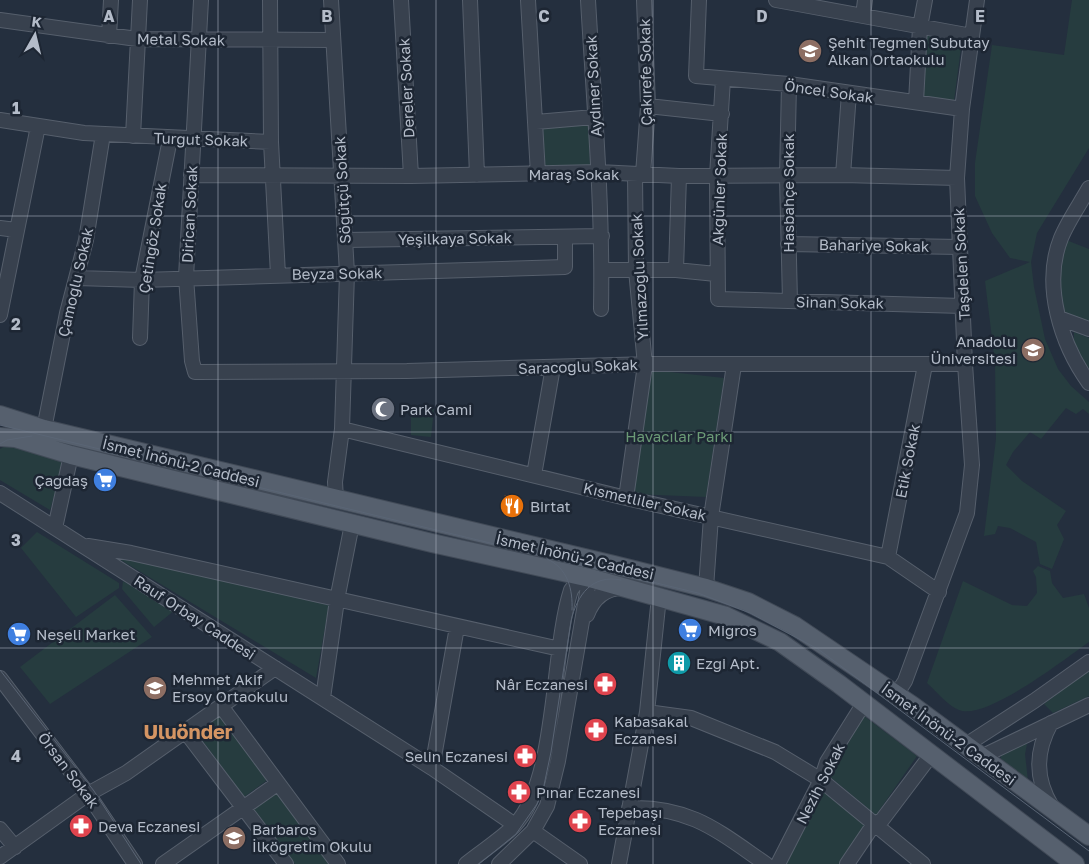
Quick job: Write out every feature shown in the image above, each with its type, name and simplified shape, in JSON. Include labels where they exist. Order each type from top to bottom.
[{"type":"main road","name":"İsmet İnönü-2 Caddesi","points":[[0,415],[44,429],[614,564],[706,588],[748,602],[795,626],[896,695],[1089,836]]},
{"type":"main road","name":"İsmet İnönü-2 Caddesi","points":[[0,436],[15,438],[71,455],[352,524],[550,569],[588,575],[632,590],[726,616],[780,642],[864,703],[1075,864]]},
{"type":"street","points":[[108,36],[111,0]]},
{"type":"street","points":[[133,136],[140,0]]},
{"type":"street","name":"Dirican Sokak","points":[[193,369],[186,277],[201,0]]},
{"type":"street","points":[[270,0],[271,142]]},
{"type":"street","name":"Söğütçü Sokak","points":[[331,0],[347,273],[342,429],[335,482],[336,499]]},
{"type":"street","name":"Dereler Sokak","points":[[401,0],[411,176]]},
{"type":"street","points":[[470,0],[477,175]]},
{"type":"street","points":[[528,0],[538,174]]},
{"type":"street","name":"Aydıner Sokak","points":[[588,0],[602,236],[601,309]]},
{"type":"street","name":"Çakırefe Sokak","points":[[639,174],[648,106],[644,0]]},
{"type":"street","name":"Öncel Sokak","points":[[699,0],[696,76],[789,84],[962,110]]},
{"type":"street","points":[[776,0],[813,3],[863,16],[972,36]]},
{"type":"street","points":[[863,16],[865,0]]},
{"type":"street","points":[[916,102],[920,27],[925,0]]},
{"type":"street","name":"Taşdelen Sokak","points":[[896,695],[905,681],[967,513],[972,465],[965,364],[957,178],[962,110],[977,0]]},
{"type":"street","name":"Metal Sokak","points":[[0,20],[138,39],[334,40]]},
{"type":"street","name":"Akgünler Sokak","points":[[718,299],[716,274],[717,176],[723,79]]},
{"type":"street","name":"Hasbahçe Sokak","points":[[789,84],[787,177],[790,301]]},
{"type":"street","points":[[843,175],[849,93]]},
{"type":"street","points":[[648,106],[722,114]]},
{"type":"street","points":[[536,122],[594,117]]},
{"type":"street","name":"Turgut Sokak","points":[[0,120],[103,134],[170,139],[271,142],[278,275]]},
{"type":"street","points":[[0,315],[38,126]]},
{"type":"street","name":"Çamoğlu Sokak","points":[[44,429],[67,313],[77,278],[103,134]]},
{"type":"street","name":"Çetingöz Sokak","points":[[140,338],[142,280],[170,139]]},
{"type":"street","name":"Maraş Sokak","points":[[191,175],[411,176],[598,172],[679,176],[787,177],[843,175],[957,178]]},
{"type":"street","name":"Yılmazoğlu Sokak","points":[[626,498],[645,365],[636,270],[639,174]]},
{"type":"street","points":[[676,270],[679,176]]},
{"type":"street","points":[[1089,188],[1061,238],[1058,250],[1055,288],[1059,318],[1069,350],[1089,383]]},
{"type":"street","points":[[0,228],[16,230]]},
{"type":"street","name":"Yeşilkaya Sokak","points":[[345,240],[602,236]]},
{"type":"street","name":"Beyza Sokak","points":[[77,278],[142,280],[186,277],[565,267],[565,237]]},
{"type":"street","name":"Bahariye Sokak","points":[[788,244],[960,247]]},
{"type":"street","points":[[602,270],[676,270],[716,274]]},
{"type":"street","name":"Sinan Sokak","points":[[718,299],[963,306]]},
{"type":"street","points":[[1059,318],[1089,329]]},
{"type":"street","name":"Saracoğlu Sokak","points":[[193,369],[195,372],[211,374],[645,365],[965,364]]},
{"type":"street","points":[[706,588],[711,517],[734,365]]},
{"type":"street","name":"Etik Sokak","points":[[888,558],[926,365]]},
{"type":"street","points":[[534,475],[553,367]]},
{"type":"street","name":"Kısmetliler Sokak","points":[[342,429],[626,498],[888,558],[939,592]]},
{"type":"street","points":[[55,528],[71,455]]},
{"type":"street","name":"Rauf Orbay Caddesi","points":[[0,493],[432,768],[515,825]]},
{"type":"street","points":[[323,698],[337,600],[352,524]]},
{"type":"street","points":[[82,545],[131,553],[560,649]]},
{"type":"street","points":[[499,864],[533,831],[546,806],[554,780],[588,575],[586,560],[578,556]]},
{"type":"street","points":[[466,864],[515,825],[532,798],[542,765],[571,590],[602,565],[614,564]]},
{"type":"street","points":[[550,569],[566,582],[568,602]]},
{"type":"street","points":[[578,640],[589,611],[598,597],[608,590],[632,590]]},
{"type":"street","points":[[619,864],[647,712],[659,597]]},
{"type":"street","points":[[432,768],[457,627]]},
{"type":"street","points":[[966,745],[1034,701],[1089,662]]},
{"type":"street","points":[[0,857],[88,794],[126,773],[275,668]]},
{"type":"street","name":"Örsan Sokak","points":[[0,678],[88,794],[135,864]]},
{"type":"street","name":"Nezih Sokak","points":[[778,864],[821,780],[827,762],[864,703]]},
{"type":"street","points":[[982,756],[1089,705]]},
{"type":"street","points":[[221,706],[338,864]]},
{"type":"street","points":[[647,712],[691,718],[774,752],[821,780],[923,864]]},
{"type":"street","points":[[1051,723],[1041,743],[1038,766],[1042,788],[1052,808]]},
{"type":"street","points":[[185,731],[286,864]]},
{"type":"street","points":[[847,864],[874,824],[882,820],[931,755]]},
{"type":"street","points":[[163,864],[277,784]]},
{"type":"street","points":[[629,808],[667,809],[687,816],[715,829],[766,864]]},
{"type":"street","points":[[0,829],[15,847]]},
{"type":"street","points":[[533,831],[580,864]]},
{"type":"green space","points":[[1072,0],[1089,0],[1089,148],[1037,233],[1031,262],[1034,287],[1045,339],[1058,369],[1071,386],[1089,402],[1089,414],[1083,409],[1076,414],[1066,408],[1041,439],[1030,432],[1013,452],[1006,465],[1022,481],[1066,511],[1057,525],[1064,539],[1052,569],[1040,564],[1036,542],[1010,528],[998,526],[995,534],[984,536],[996,439],[995,363],[985,281],[1030,262],[1010,258],[992,233],[975,196],[975,163],[992,45],[1064,55]]},
{"type":"green space","points":[[927,34],[962,40],[954,101],[920,97]]},
{"type":"green space","points":[[589,121],[590,169],[545,169],[543,125]]},
{"type":"green space","points":[[1061,238],[1089,249],[1089,329],[1058,313]]},
{"type":"green space","points":[[1074,332],[1089,338],[1089,369],[1074,346]]},
{"type":"green space","name":"Havacılar Parkı","points":[[652,370],[724,378],[706,497],[633,494]]},
{"type":"green space","points":[[411,407],[434,409],[431,437],[411,435]]},
{"type":"green space","points":[[9,444],[65,458],[50,510],[0,480],[0,449]]},
{"type":"green space","points":[[37,532],[119,583],[119,588],[76,617],[21,548]]},
{"type":"green space","points":[[111,554],[329,605],[316,678]]},
{"type":"green space","points":[[1038,566],[1050,571],[1052,583],[1063,598],[1084,594],[1089,608],[1089,642],[1006,698],[971,711],[955,708],[946,702],[927,683],[963,581],[1012,605],[1027,606],[1037,593],[1036,577],[1033,571]]},
{"type":"green space","points":[[123,581],[175,610],[154,627],[122,589]]},
{"type":"green space","points":[[115,595],[152,637],[50,704],[20,667]]},
{"type":"green space","points":[[1089,669],[1089,696],[1053,713],[1044,704]]},
{"type":"green space","points":[[220,714],[264,774],[266,781],[244,797],[194,729]]},
{"type":"green space","points":[[864,716],[917,756],[876,815],[829,776]]},
{"type":"green space","points":[[1028,739],[1025,754],[1028,781],[1001,760],[1001,755]]},
{"type":"green space","points":[[824,789],[867,827],[847,864],[785,864]]},
{"type":"green space","points":[[275,791],[329,864],[295,864],[253,808]]},
{"type":"tram line","points":[[0,425],[698,593],[750,613],[818,649],[1089,851]]},
{"type":"tram line","points":[[0,444],[7,440],[32,436]]},
{"type":"tram line","points":[[547,559],[560,568],[568,580],[572,610]]},
{"type":"tram line","points":[[479,864],[516,834],[537,804],[543,790],[551,752],[571,621],[577,603],[587,588],[594,583],[602,580],[621,580]]},
{"type":"tram line","points":[[0,670],[94,791],[141,864]]},
{"type":"place","name":"Şehit Teğmen Subutay Alkan Ortaokulu","points":[[810,51]]},
{"type":"place","name":"Anadolu Üniversitesi","points":[[1033,350]]},
{"type":"place","name":"Park Cami","points":[[383,409]]},
{"type":"place","name":"Çağdaş","points":[[105,480]]},
{"type":"place","name":"Birtat","points":[[512,506]]},
{"type":"place","name":"Migros","points":[[690,630]]},
{"type":"place","name":"Neşeli Market","points":[[19,634]]},
{"type":"place","name":"Ezgi Apt.","points":[[679,663]]},
{"type":"place","name":"Nâr Eczanesi","points":[[605,684]]},
{"type":"place","name":"Mehmet Akif Ersoy Ortaokulu","points":[[155,688]]},
{"type":"place","name":"Kabasakal Eczanesi","points":[[596,730]]},
{"type":"place","name":"Selin Eczanesi","points":[[525,756]]},
{"type":"place","name":"Pınar Eczanesi","points":[[519,792]]},
{"type":"place","name":"Tepebaşı Eczanesi","points":[[580,821]]},
{"type":"place","name":"Deva Eczanesi","points":[[81,826]]},
{"type":"place","name":"Barbaros İlköğretim Okulu","points":[[234,838]]},
{"type":"district","name":"Uluönder","points":[[188,731]]}]
